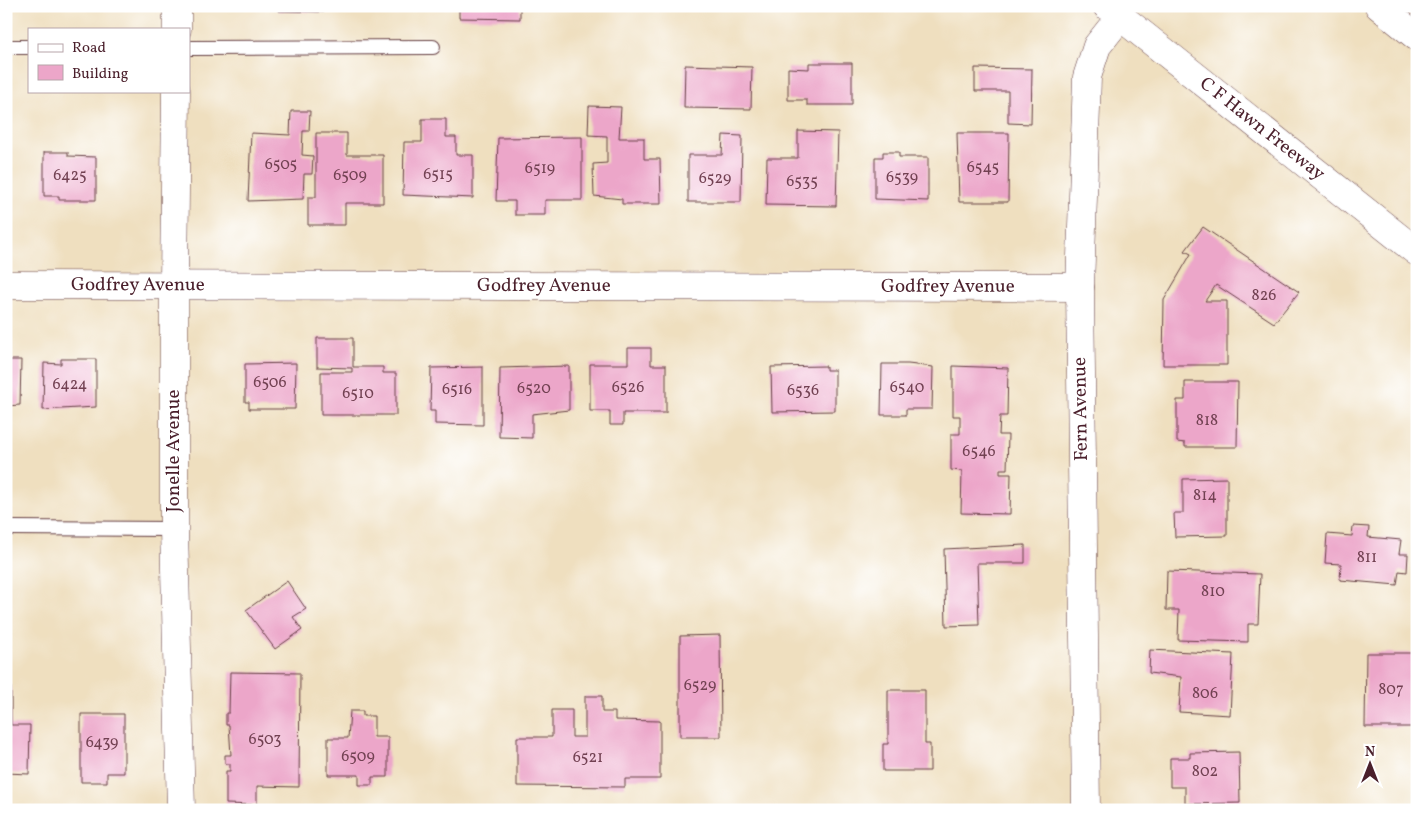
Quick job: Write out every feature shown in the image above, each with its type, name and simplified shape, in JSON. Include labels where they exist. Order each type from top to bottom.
[{"type":"main road","points":[[177,6],[177,28]]},
{"type":"main road","points":[[1379,6],[1417,36]]},
{"type":"main road","name":"C F Hawn Freeway","points":[[1113,12],[1417,252]]},
{"type":"main road","name":"Fern Avenue","points":[[1086,810],[1080,287],[1087,77],[1097,46],[1113,12]]},
{"type":"main road","name":"Jonelle Avenue","points":[[176,92],[174,529],[181,810]]},
{"type":"main road","name":"Godfrey Avenue","points":[[6,285],[1080,287]]},
{"type":"lane","points":[[6,47],[28,47]]},
{"type":"lane","points":[[190,48],[433,47]]},
{"type":"lane","points":[[6,528],[174,529]]},
{"type":"building","points":[[278,6],[324,6],[324,12],[279,11]]},
{"type":"building","points":[[459,6],[520,6],[520,19],[459,18]]},
{"type":"building","points":[[809,63],[852,63],[852,105],[807,105],[807,100],[788,100],[788,68],[809,69]]},
{"type":"building","points":[[685,65],[752,67],[751,109],[684,108]]},
{"type":"building","points":[[975,68],[1032,69],[1031,124],[1008,123],[1008,91],[975,91]]},
{"type":"building","points":[[589,106],[621,107],[619,138],[644,138],[644,159],[660,159],[661,204],[622,204],[622,199],[594,196],[593,164],[607,163],[607,136],[588,135]]},
{"type":"building","points":[[291,111],[310,111],[309,131],[303,131],[302,155],[313,156],[312,174],[304,174],[303,199],[248,201],[251,133],[290,135]]},
{"type":"building","points":[[422,119],[446,119],[446,137],[456,137],[456,155],[473,155],[473,198],[403,195],[404,142],[422,142]]},
{"type":"building","points":[[798,131],[838,132],[836,206],[766,205],[767,158],[798,158]]},
{"type":"building","points":[[316,133],[347,133],[347,155],[383,155],[383,203],[345,203],[345,225],[308,225],[308,197],[316,197]]},
{"type":"building","points":[[957,133],[1009,133],[1008,202],[959,202]]},
{"type":"building","points":[[723,135],[742,136],[741,202],[688,202],[688,155],[722,155]]},
{"type":"building","points":[[582,137],[582,200],[545,200],[545,215],[515,215],[515,201],[496,201],[498,138]]},
{"type":"building","points":[[44,152],[68,152],[68,156],[96,157],[96,200],[59,200],[59,196],[44,196]]},
{"type":"building","points":[[883,152],[899,152],[899,157],[928,157],[928,201],[875,199],[875,157],[883,157]]},
{"type":"building","points":[[1203,227],[1299,292],[1274,323],[1216,285],[1205,301],[1227,301],[1227,365],[1163,365],[1164,300],[1191,254],[1185,251]]},
{"type":"building","points":[[317,338],[353,338],[353,367],[383,367],[383,373],[396,373],[396,415],[321,415],[321,372],[352,372],[352,368],[317,367]]},
{"type":"building","points":[[628,348],[651,348],[651,365],[666,365],[666,413],[623,413],[623,425],[610,425],[610,411],[590,411],[590,364],[628,364]]},
{"type":"building","points":[[61,359],[96,359],[96,407],[43,410],[44,363],[61,364]]},
{"type":"building","points":[[6,360],[21,360],[20,405],[6,406]]},
{"type":"building","points":[[296,363],[295,409],[249,409],[249,402],[245,402],[245,364]]},
{"type":"building","points":[[882,364],[908,364],[933,367],[932,409],[906,409],[906,415],[881,415]]},
{"type":"building","points":[[569,366],[569,410],[532,414],[532,438],[499,437],[500,368]]},
{"type":"building","points":[[826,366],[826,370],[835,370],[835,411],[772,412],[771,367]]},
{"type":"building","points":[[953,366],[1008,368],[1007,416],[1000,416],[999,435],[1008,435],[1007,469],[1000,469],[1000,474],[1011,474],[1010,514],[961,513],[962,471],[951,470],[951,434],[960,434],[960,416],[953,416]]},
{"type":"building","points":[[483,367],[483,425],[435,424],[435,411],[430,411],[431,368]]},
{"type":"building","points":[[1185,382],[1238,382],[1237,447],[1185,447],[1185,443],[1177,442],[1177,400],[1185,400]]},
{"type":"building","points":[[1227,478],[1227,536],[1175,537],[1174,513],[1183,513],[1183,479]]},
{"type":"building","points":[[1353,526],[1369,527],[1368,537],[1401,540],[1399,554],[1408,554],[1407,572],[1399,571],[1397,585],[1340,580],[1341,564],[1325,563],[1327,534],[1352,536]]},
{"type":"building","points":[[1025,545],[1025,563],[977,563],[979,625],[946,626],[944,549]]},
{"type":"building","points":[[1167,571],[1260,574],[1258,624],[1248,624],[1248,642],[1178,640],[1179,610],[1166,610]]},
{"type":"building","points":[[287,581],[306,609],[293,617],[302,630],[275,649],[246,610]]},
{"type":"building","points":[[720,635],[721,737],[680,737],[680,636]]},
{"type":"building","points":[[1150,650],[1233,654],[1230,715],[1179,712],[1181,677],[1149,673]]},
{"type":"building","points":[[1366,653],[1417,653],[1417,727],[1365,727]]},
{"type":"building","points":[[230,672],[300,673],[299,787],[257,786],[257,805],[226,804],[226,771],[230,771],[230,764],[225,764],[225,755],[231,755],[229,725],[226,725],[226,713],[229,713]]},
{"type":"building","points":[[6,686],[11,686],[11,725],[30,725],[29,774],[6,773]]},
{"type":"building","points":[[888,690],[925,690],[925,744],[930,744],[930,771],[883,771],[883,744],[888,744]]},
{"type":"building","points":[[585,696],[602,696],[602,712],[615,712],[615,720],[660,721],[660,779],[625,779],[625,787],[517,786],[517,737],[552,737],[552,710],[572,710],[572,737],[585,737]]},
{"type":"building","points":[[350,711],[363,711],[363,716],[374,716],[374,737],[388,737],[388,777],[372,777],[372,785],[359,785],[359,775],[328,775],[328,738],[348,738]]},
{"type":"building","points":[[81,714],[124,714],[124,773],[107,773],[107,782],[81,782]]},
{"type":"building","points":[[1239,752],[1240,803],[1185,804],[1185,787],[1170,787],[1170,758],[1190,758],[1190,753]]}]
